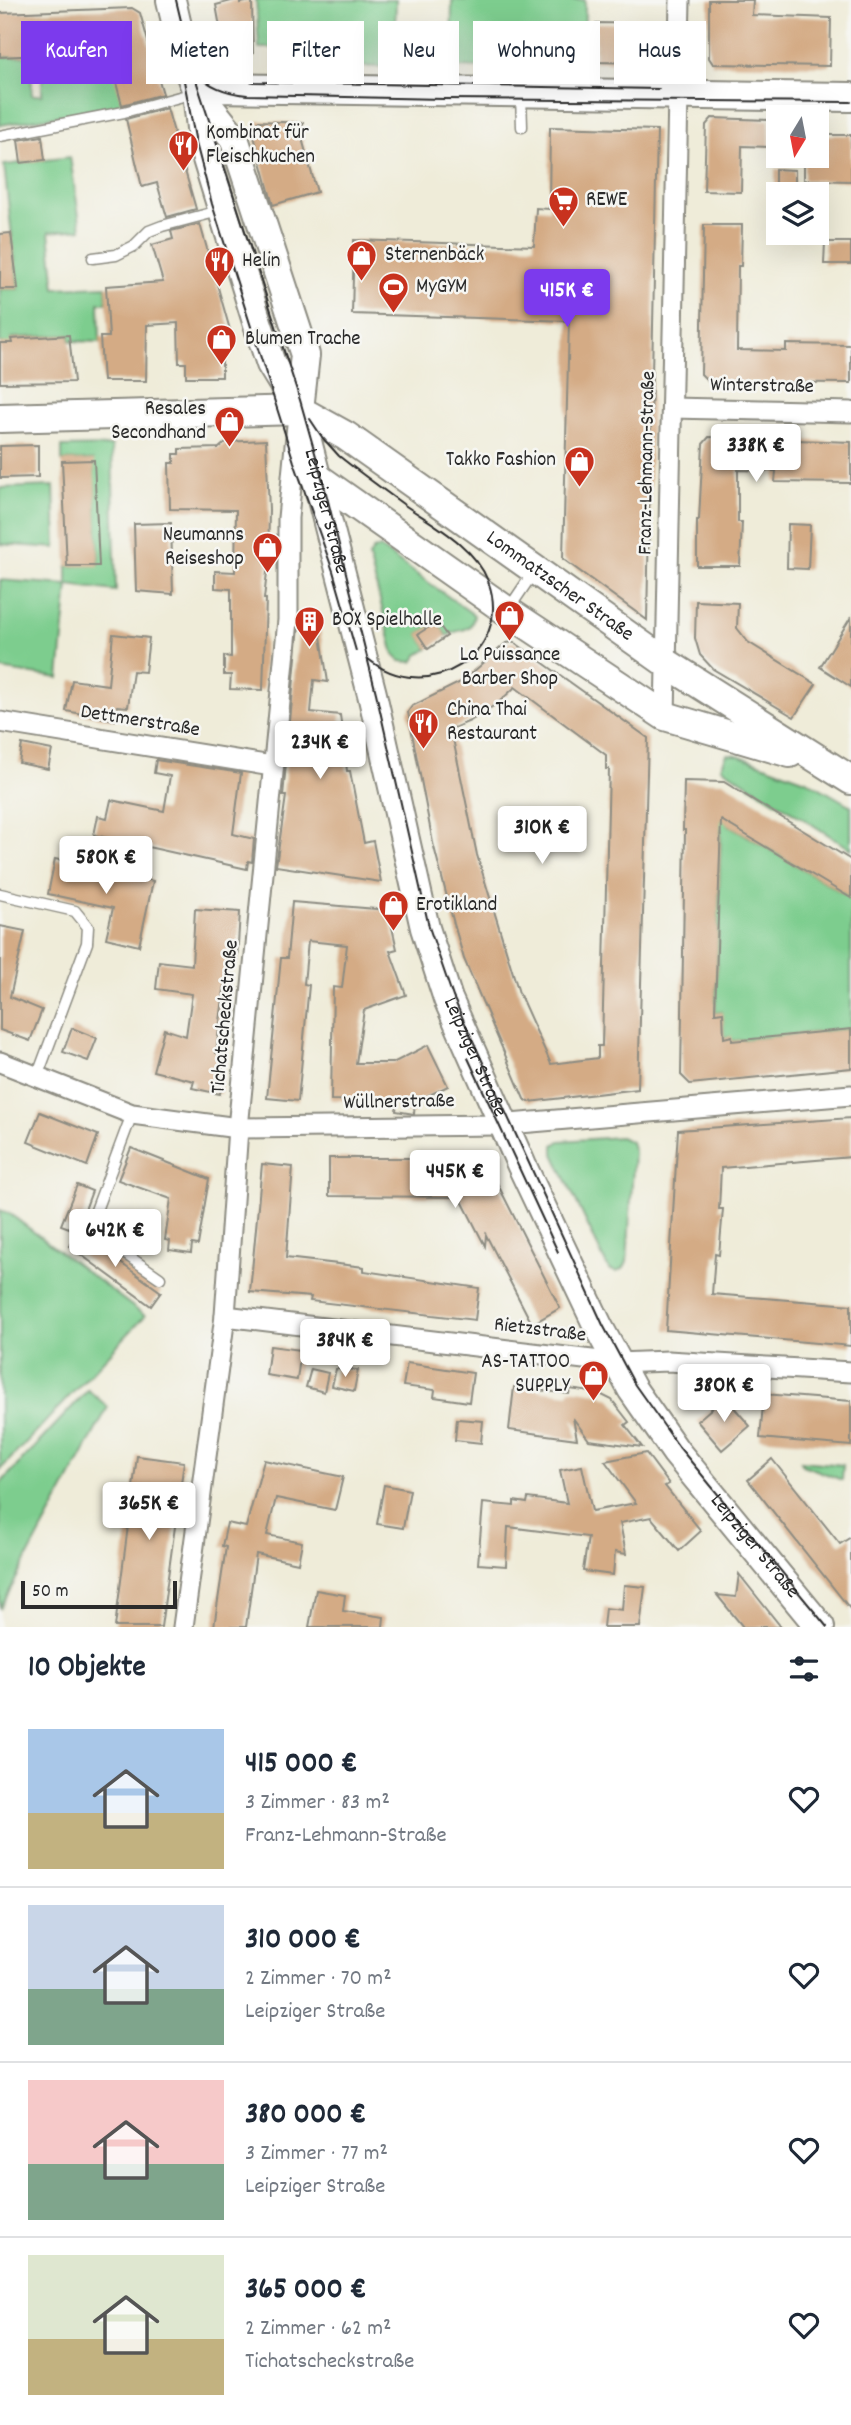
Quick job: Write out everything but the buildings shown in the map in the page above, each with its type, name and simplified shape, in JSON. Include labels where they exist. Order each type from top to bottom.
[{"type":"main road","name":"Leipziger Straße","points":[[171,0],[184,56],[197,92],[203,146],[271,364],[299,410],[372,694],[425,928],[448,999],[503,1125],[617,1363],[676,1452],[820,1627]]},
{"type":"main road","points":[[197,92],[215,88],[851,97]]},
{"type":"main road","name":"Leipziger Straße","points":[[197,92],[236,142],[305,355],[299,410]]},
{"type":"main road","points":[[0,418],[299,410]]},
{"type":"main road","name":"Lommatzscher Straße","points":[[299,410],[346,436],[668,664],[851,780]]},
{"type":"main road","name":"Lommatzscher Straße","points":[[315,476],[507,611],[666,716],[823,763]]},
{"type":"street","name":"Franz-Lehmann-Straße","points":[[666,716],[680,0]]},
{"type":"street","name":"Winterstraße","points":[[672,408],[851,412]]},
{"type":"street","name":"Tichatscheckstraße","points":[[183,1627],[225,1316],[239,1128],[288,620],[288,518],[299,410]]},
{"type":"street","name":"Dettmerstraße","points":[[0,722],[272,766]]},
{"type":"street","name":"Wüllnerstraße","points":[[0,1062],[132,1114],[239,1128],[503,1125],[851,1094]]},
{"type":"street","name":"Rietzstraße","points":[[225,1316],[617,1363],[668,1361],[851,1372]]},
{"type":"lane","points":[[0,136],[124,112],[197,92]]},
{"type":"lane","points":[[521,93],[522,127]]},
{"type":"lane","points":[[93,258],[116,255],[134,246],[149,231],[162,226],[223,209]]},
{"type":"lane","points":[[507,611],[536,570]]},
{"type":"lane","points":[[0,894],[75,911],[88,927],[87,943],[37,1077]]},
{"type":"lane","points":[[132,1114],[89,1230],[160,1278]]},
{"type":"green space","points":[[256,0],[396,0],[395,21],[378,21],[378,67],[364,66],[364,21],[267,21],[267,48],[259,48]]},
{"type":"green space","points":[[452,0],[585,0],[585,21],[473,21],[473,67],[459,67],[459,21],[452,21]]},
{"type":"green space","points":[[21,56],[21,84],[32,84],[32,95],[42,95],[42,84],[118,84],[123,106],[0,125],[0,57]]},
{"type":"green space","points":[[70,157],[81,229],[49,232],[55,288],[106,286],[107,303],[99,303],[100,342],[70,341],[69,335],[12,338],[12,345],[0,343],[0,289],[18,289],[4,165]]},
{"type":"green space","points":[[112,446],[116,591],[68,585],[59,678],[0,669],[0,580],[67,585],[67,566],[99,565],[93,460],[62,461],[62,447]]},
{"type":"green space","points":[[54,486],[56,548],[0,544],[0,488]]},
{"type":"green space","points":[[380,548],[474,615],[471,625],[447,636],[437,622],[419,634],[428,649],[413,662],[400,661],[394,655],[369,557],[373,550]]},
{"type":"green space","points":[[727,754],[737,755],[806,780],[851,806],[851,849],[721,767]]},
{"type":"green space","points":[[716,812],[729,825],[851,898],[851,1029],[733,1041],[730,1037],[724,1038],[722,1012],[715,1013],[721,830],[715,824]]},
{"type":"green space","points":[[620,1137],[631,1142],[634,1152],[627,1262],[624,1268],[617,1272],[610,1270],[606,1264],[554,1154],[554,1145],[560,1141]]},
{"type":"green space","points":[[0,1210],[10,1214],[145,1316],[0,1470]]},
{"type":"green space","points":[[88,1390],[108,1407],[0,1609],[0,1484]]},
{"type":"green space","points":[[801,1461],[843,1465],[842,1480],[803,1465]]},
{"type":"tram line","points":[[176,0],[193,71],[300,400],[323,481],[376,693],[429,927],[453,997],[603,1325],[635,1385],[679,1447],[827,1627]]},
{"type":"tram line","points":[[253,82],[659,89]]},
{"type":"tram line","points":[[185,84],[212,204],[294,462],[333,571],[356,651]]},
{"type":"tram line","points":[[211,84],[232,93],[247,95],[851,102]]},
{"type":"tram line","points":[[310,419],[339,456],[463,546],[482,568],[488,581],[493,607],[489,631],[477,651],[460,666],[438,675],[415,677],[390,672],[367,658]]},
{"type":"tram line","points":[[468,1058],[558,1252]]},
{"type":"place","name":"Kombinat für Fleischkuchen","points":[[183,173]]},
{"type":"place","name":"REWE","points":[[563,228]]},
{"type":"place","name":"Sternenbäck","points":[[362,283]]},
{"type":"place","name":"Helin","points":[[219,289]]},
{"type":"place","name":"MyGYM","points":[[393,315]]},
{"type":"place","name":"Blumen Trache","points":[[222,367]]},
{"type":"place","name":"Resales Secondhand","points":[[229,449]]},
{"type":"place","name":"Takko Fashion","points":[[579,488]]},
{"type":"place","name":"Neumanns Reiseshop","points":[[267,575]]},
{"type":"place","name":"La Puissance Barber Shop","points":[[510,643]]},
{"type":"place","name":"BOX Spielhalle","points":[[309,648]]},
{"type":"place","name":"China Thai Restaurant","points":[[424,750]]},
{"type":"place","name":"Erotikland","points":[[393,933]]},
{"type":"place","name":"AS-TATTOO SUPPLY","points":[[593,1402]]}]
